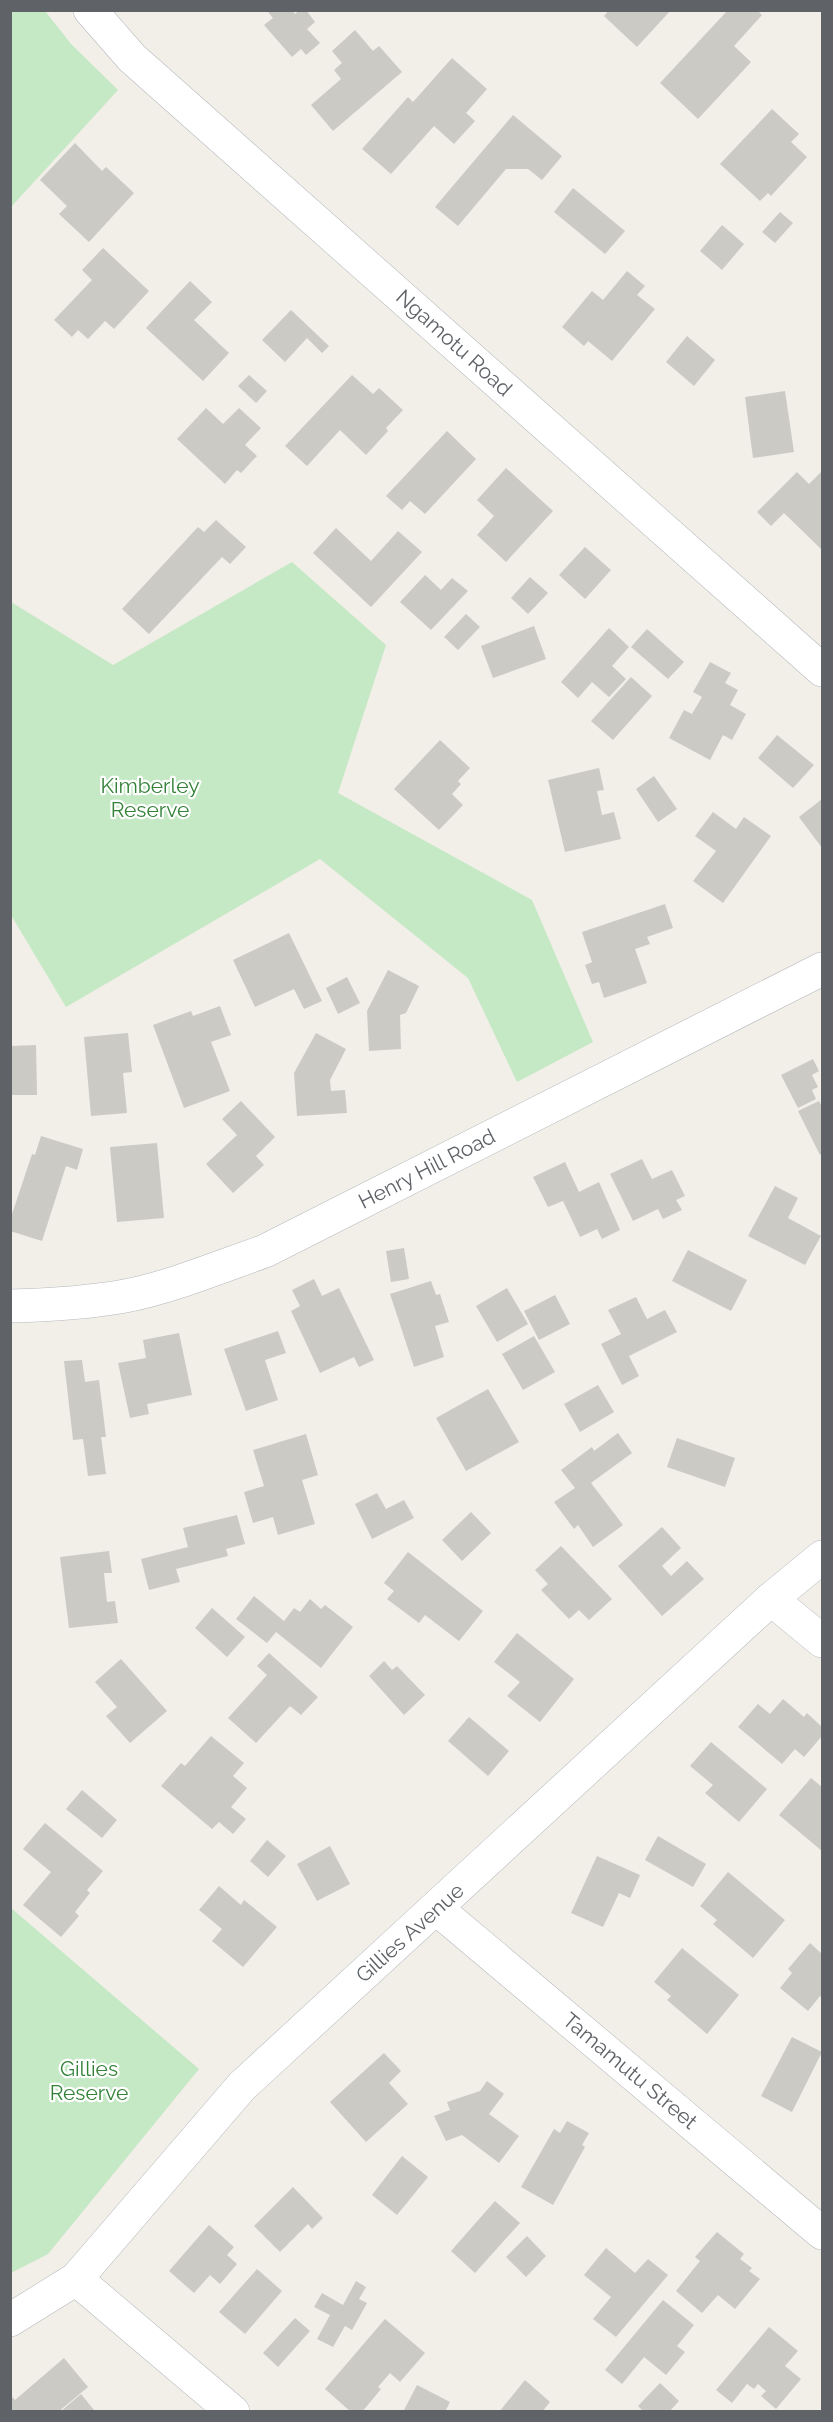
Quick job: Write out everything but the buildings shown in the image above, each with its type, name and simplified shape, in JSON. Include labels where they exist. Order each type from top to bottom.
[{"type":"street","name":"Ngamotu Road","points":[[90,10],[132,58],[822,670]]},
{"type":"street","name":"Henry Hill Road","points":[[10,1306],[57,1305],[127,1296],[265,1251],[822,969]]},
{"type":"street","name":"Gillies Avenue","points":[[10,2320],[76,2279],[242,2086],[437,1909],[771,1599],[822,1557]]},
{"type":"street","points":[[771,1599],[822,1641]]},
{"type":"street","name":"Tamamutu Street","points":[[437,1909],[822,2233]]},
{"type":"street","points":[[76,2279],[233,2412]]},
{"type":"green space","points":[[11,10],[45,11],[71,44],[118,90],[11,207]]},
{"type":"green space","name":"Kimberley Reserve","points":[[292,562],[386,645],[338,793],[532,900],[593,1042],[517,1082],[468,978],[320,859],[66,1007],[11,915],[11,602],[113,665]]},
{"type":"green space","name":"Gillies Reserve","points":[[11,1908],[199,2069],[48,2254],[11,2273]]}]
